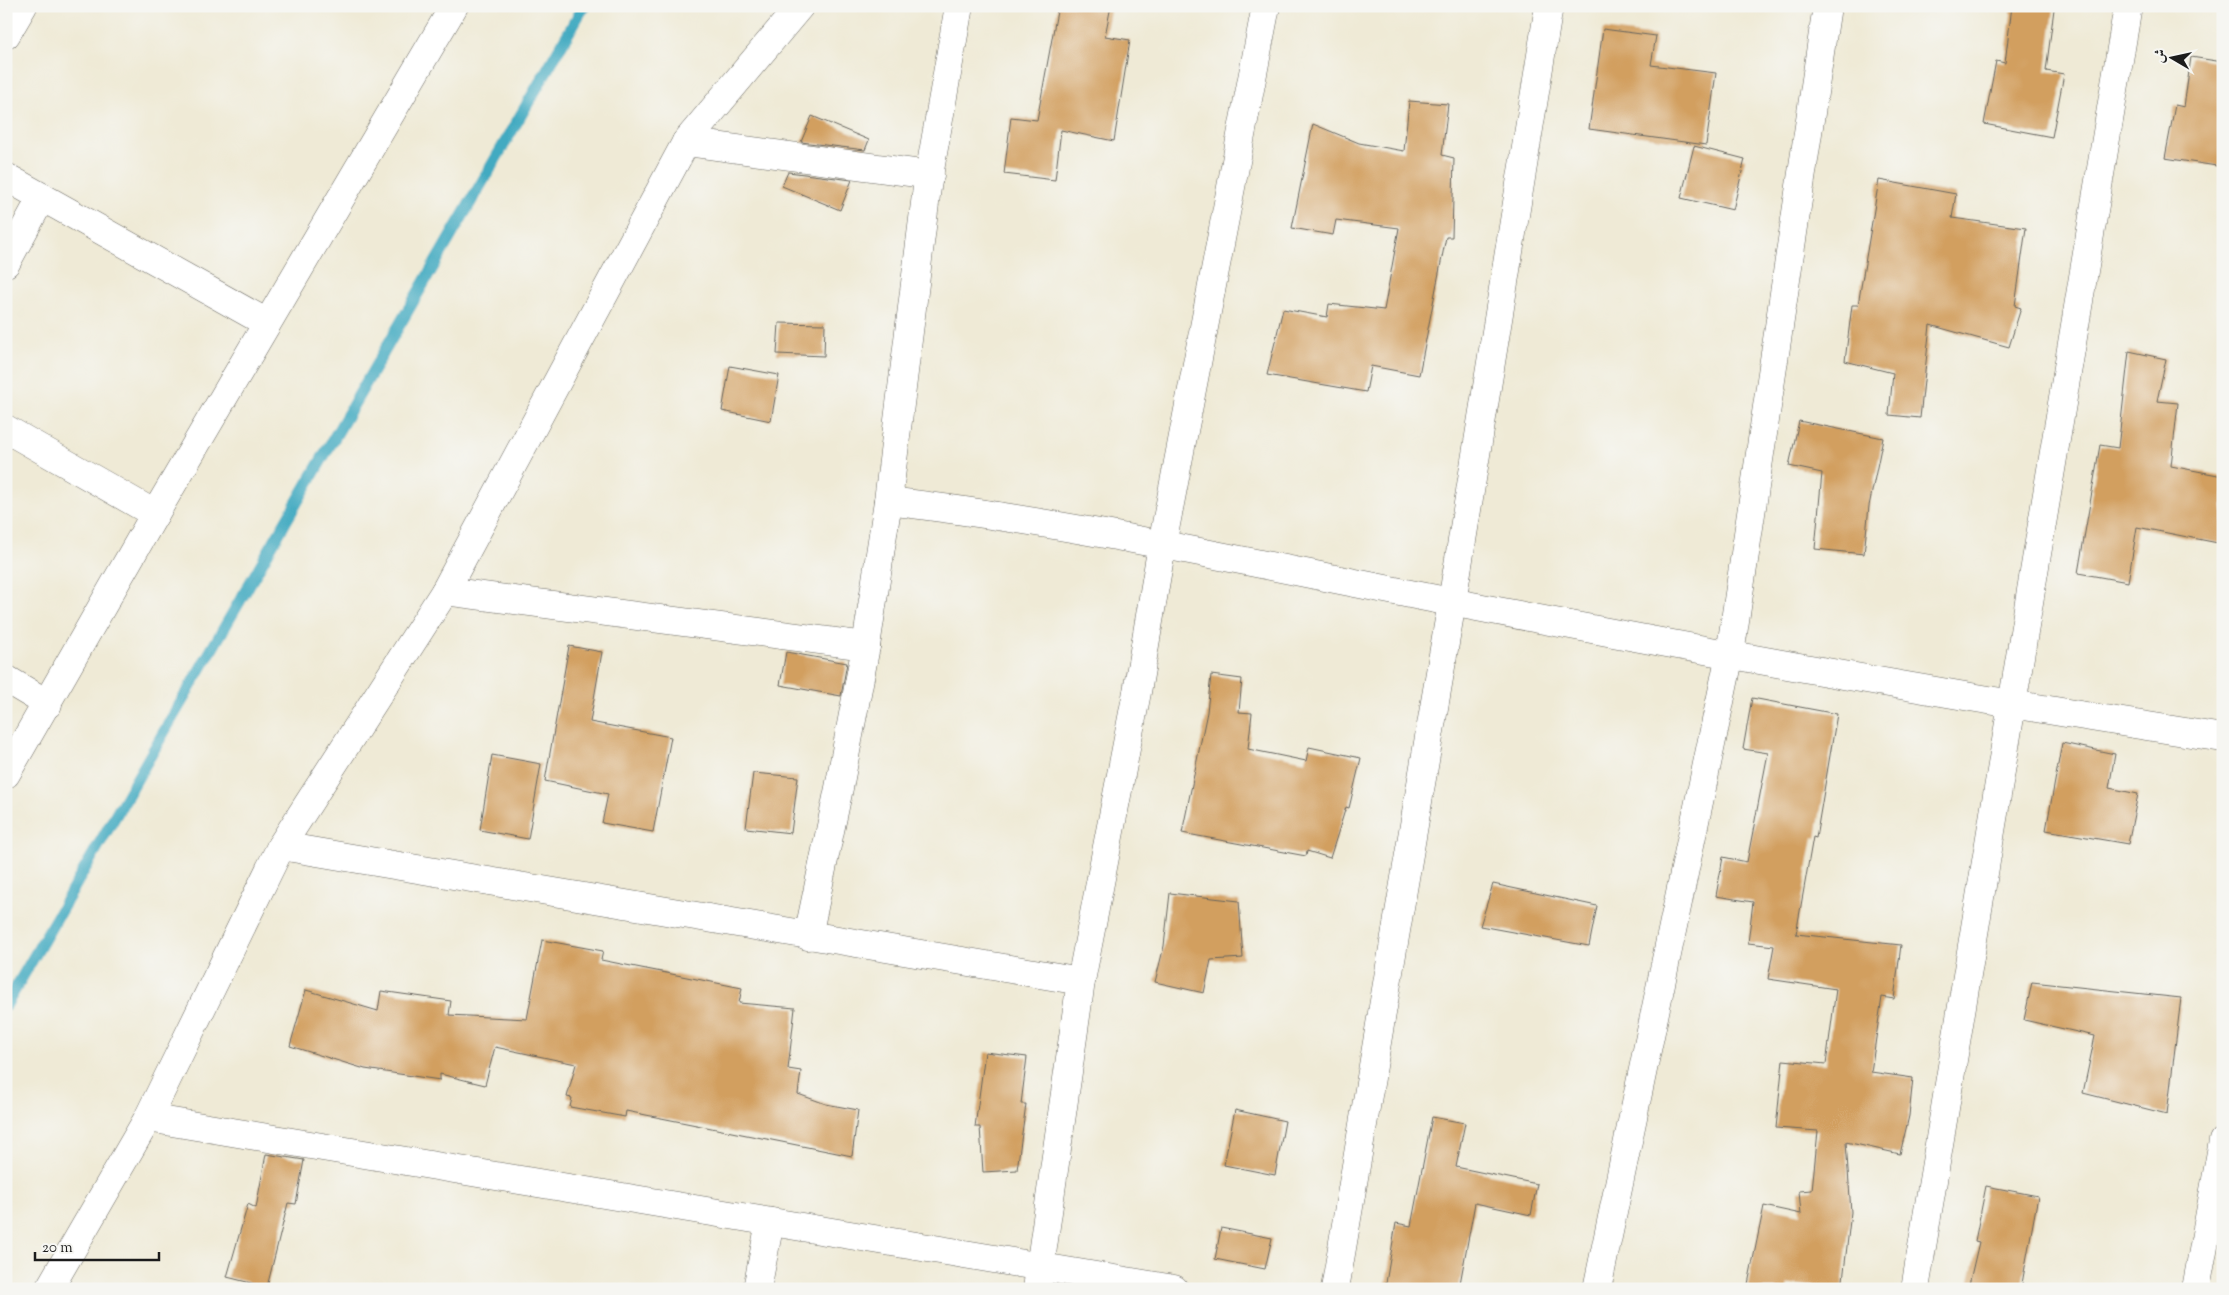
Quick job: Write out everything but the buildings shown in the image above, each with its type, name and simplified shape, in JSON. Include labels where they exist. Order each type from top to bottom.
[{"type":"street","points":[[6,34],[23,6]]},
{"type":"street","points":[[6,774],[48,704],[155,514],[454,6]]},
{"type":"street","points":[[49,1289],[148,1118],[281,846],[445,591],[686,142],[800,6]]},
{"type":"street","points":[[808,936],[866,646],[888,501],[930,176],[959,6]]},
{"type":"street","points":[[1039,1278],[1081,981],[1137,692],[1162,545],[1266,6]]},
{"type":"street","points":[[1335,1289],[1452,602],[1549,6]]},
{"type":"street","points":[[1597,1289],[1730,654],[1827,6]]},
{"type":"street","points":[[1915,1289],[2128,6]]},
{"type":"street","points":[[686,142],[930,176]]},
{"type":"street","points":[[6,177],[267,323]]},
{"type":"street","points":[[6,263],[42,197]]},
{"type":"street","points":[[6,430],[155,514]]},
{"type":"street","points":[[888,501],[979,511],[1730,654],[2011,705],[2223,738]]},
{"type":"street","points":[[445,591],[866,646]]},
{"type":"street","points":[[6,679],[48,704]]},
{"type":"street","points":[[281,846],[1081,981]]},
{"type":"street","points":[[148,1118],[770,1222],[1039,1278],[1174,1289]]},
{"type":"street","points":[[2196,1289],[2223,1141]]},
{"type":"street","points":[[757,1289],[770,1222]]},
{"type":"waterway","points":[[6,1005],[584,6]]}]
